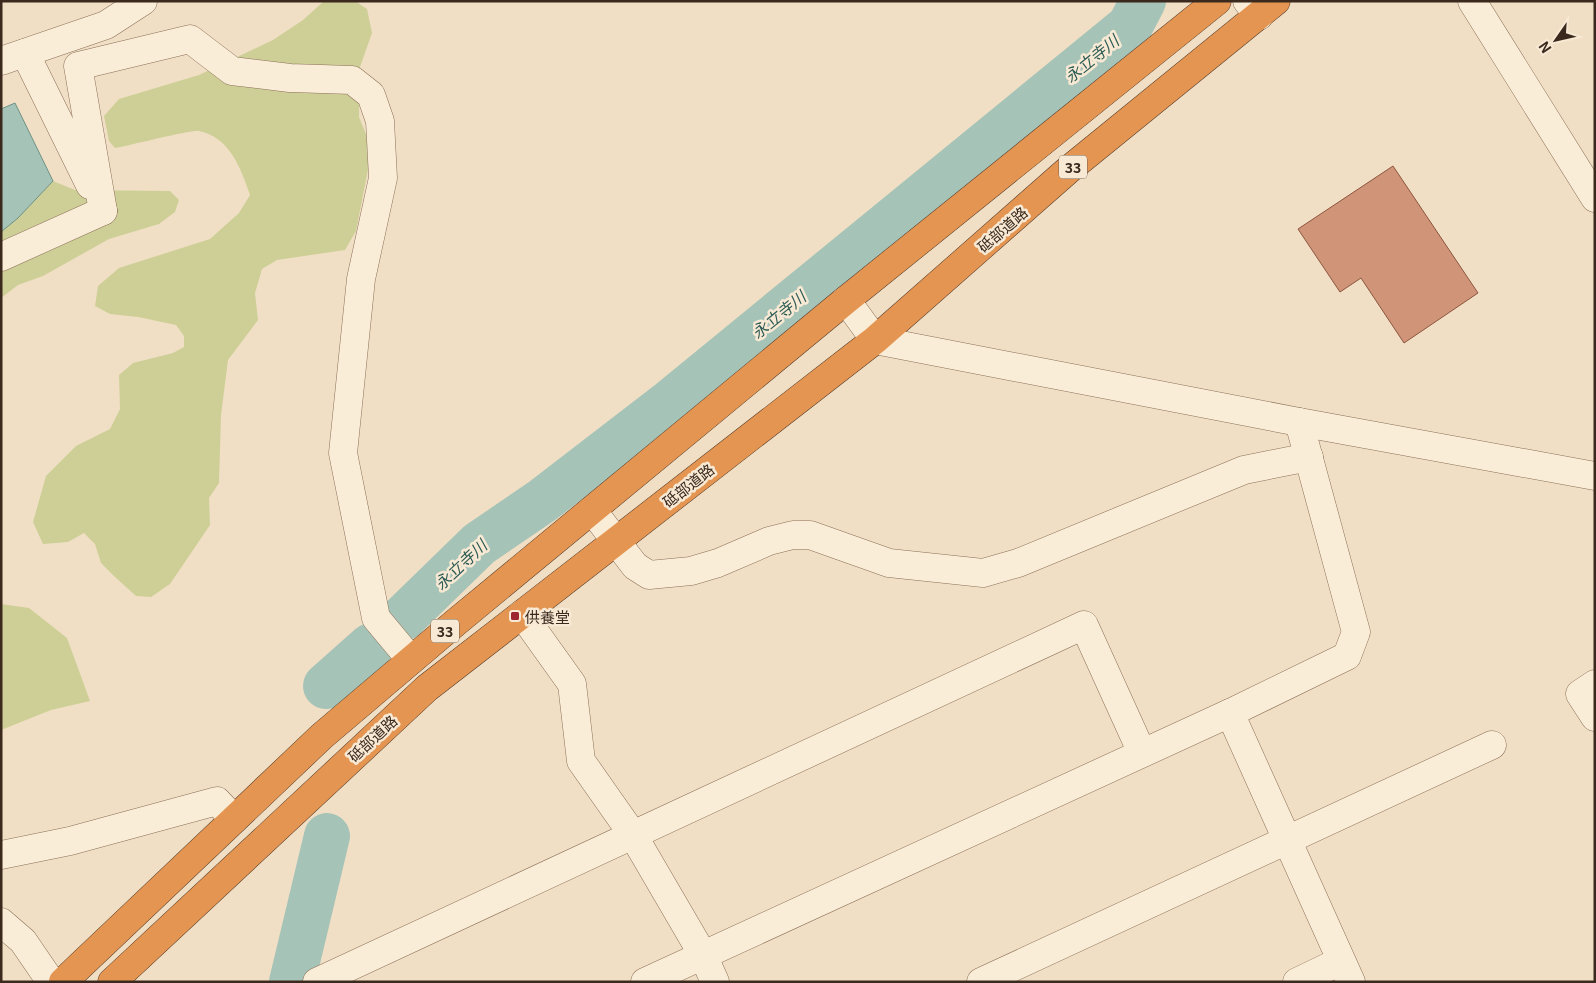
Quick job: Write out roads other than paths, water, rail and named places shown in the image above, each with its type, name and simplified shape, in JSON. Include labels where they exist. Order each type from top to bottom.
[{"type":"highway","name":"33","points":[[63,982],[322,736],[411,660],[846,300],[1217,1]]},
{"type":"highway","name":"砥部道路","points":[[112,982],[427,688],[875,340],[1067,171],[1261,6]]},
{"type":"street","points":[[103,211],[13,57],[106,25],[143,1]]},
{"type":"street","points":[[1472,1],[1595,198]]},
{"type":"street","points":[[103,211],[78,66],[190,40],[232,71],[290,78],[352,80],[371,96],[380,121],[383,178],[361,279],[343,453],[376,618],[411,660]]},
{"type":"street","points":[[1,257],[103,211]]},
{"type":"street","points":[[846,300],[875,340],[1299,422],[1595,476]]},
{"type":"street","points":[[645,982],[1230,713],[1347,656],[1356,632],[1299,422]]},
{"type":"street","points":[[592,510],[635,566],[649,575],[692,571],[718,563],[769,541],[793,535],[810,535],[889,563],[983,573],[1010,566],[1244,470],[1309,458]]},
{"type":"street","points":[[522,614],[572,684],[581,761],[633,835],[703,955],[715,982]]},
{"type":"street","points":[[317,982],[1084,625],[1142,753]]},
{"type":"street","points":[[1595,684],[1580,694],[1595,717]]},
{"type":"street","points":[[1230,713],[1289,840],[1346,972],[1297,982]]},
{"type":"street","points":[[981,982],[1492,745]]},
{"type":"street","points":[[1,855],[70,841],[217,801],[234,819]]},
{"type":"street","points":[[1,922],[23,941],[51,982]]},
{"type":"waterway","name":"永立寺川","points":[[403,618],[479,544],[542,501],[668,404],[1130,26],[1143,1]]},
{"type":"waterway","name":"永立寺川","points":[[326,686],[371,646]]},
{"type":"waterway","name":"永立寺川","points":[[292,982],[327,836]]},
{"type":"place","name":"供養堂","points":[[515,616]]}]
